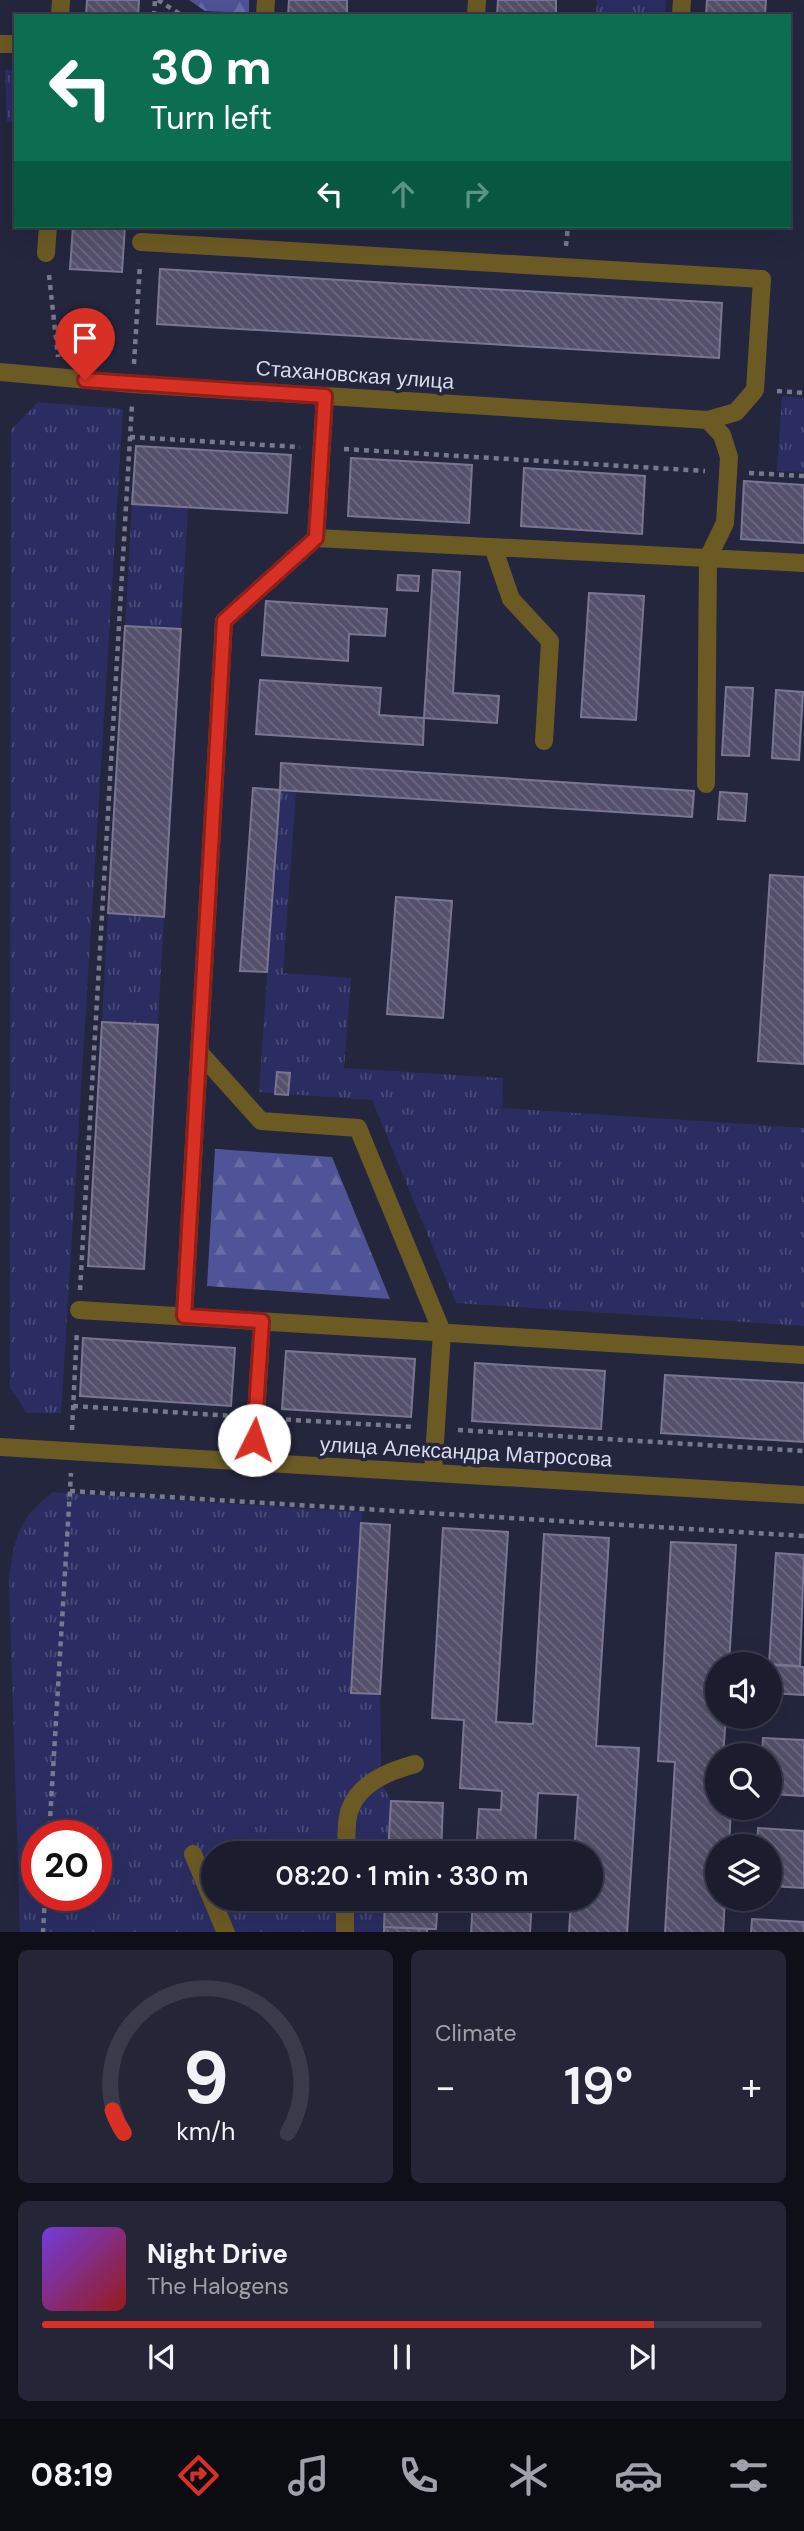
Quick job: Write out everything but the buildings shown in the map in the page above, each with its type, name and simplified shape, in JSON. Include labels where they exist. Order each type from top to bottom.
[{"type":"street","points":[[46,253],[48,228]]},
{"type":"street","points":[[141,242],[762,279],[755,390],[736,412],[708,420],[722,435],[729,457],[725,523],[708,558],[706,784]]},
{"type":"street","name":"Стахановская улица","points":[[0,372],[133,384],[708,420]]},
{"type":"street","points":[[184,1316],[224,621],[316,538],[325,396]]},
{"type":"street","points":[[316,538],[804,563]]},
{"type":"street","points":[[493,547],[512,599],[550,641],[544,741]]},
{"type":"street","points":[[199,1052],[261,1121],[358,1128],[442,1332],[433,1473]]},
{"type":"street","points":[[79,1310],[804,1354]]},
{"type":"street","points":[[253,1462],[262,1321]]},
{"type":"street","name":"улица Александра Матросова","points":[[0,1447],[804,1495]]},
{"type":"street","points":[[347,1841],[350,1809],[366,1787],[389,1771],[415,1764]]},
{"type":"street","points":[[193,1854],[226,1932]]},
{"type":"street","points":[[345,1911],[345,1932]]},
{"type":"path","points":[[157,0],[180,14]]},
{"type":"path","points":[[50,1820],[141,242]]},
{"type":"path","points":[[46,253],[61,377]]},
{"type":"path","points":[[130,437],[804,477]]},
{"type":"path","points":[[70,1490],[804,1536]]},
{"type":"path","points":[[43,1932],[44,1911]]},
{"type":"green space","points":[[189,0],[249,0],[249,13],[205,11]]},
{"type":"green space","points":[[597,0],[666,0],[665,14],[596,14]]},
{"type":"green space","points":[[5,70],[14,70],[14,122],[7,122]]},
{"type":"green space","points":[[782,396],[804,398],[804,472],[777,471]]},
{"type":"green space","points":[[38,402],[123,409],[61,1413],[27,1413],[10,1388],[11,430]]},
{"type":"green space","points":[[132,504],[188,507],[181,629],[125,626]]},
{"type":"green space","points":[[280,790],[296,791],[283,973],[351,978],[344,1068],[503,1078],[502,1108],[804,1128],[804,1326],[456,1303],[372,1100],[259,1092]]},
{"type":"green space","points":[[108,913],[164,917],[158,1025],[102,1022]]},
{"type":"green space","points":[[215,1149],[332,1157],[390,1299],[207,1286]]},
{"type":"green space","points":[[53,1492],[362,1512],[351,1692],[380,1694],[381,1765],[384,1788],[391,1801],[389,1841],[201,1841],[201,1911],[385,1911],[384,1932],[20,1932],[9,1578],[16,1539],[32,1511]]},
{"type":"route","points":[[85,380],[325,396],[316,538],[224,621],[184,1316],[262,1321],[254,1440]]}]
